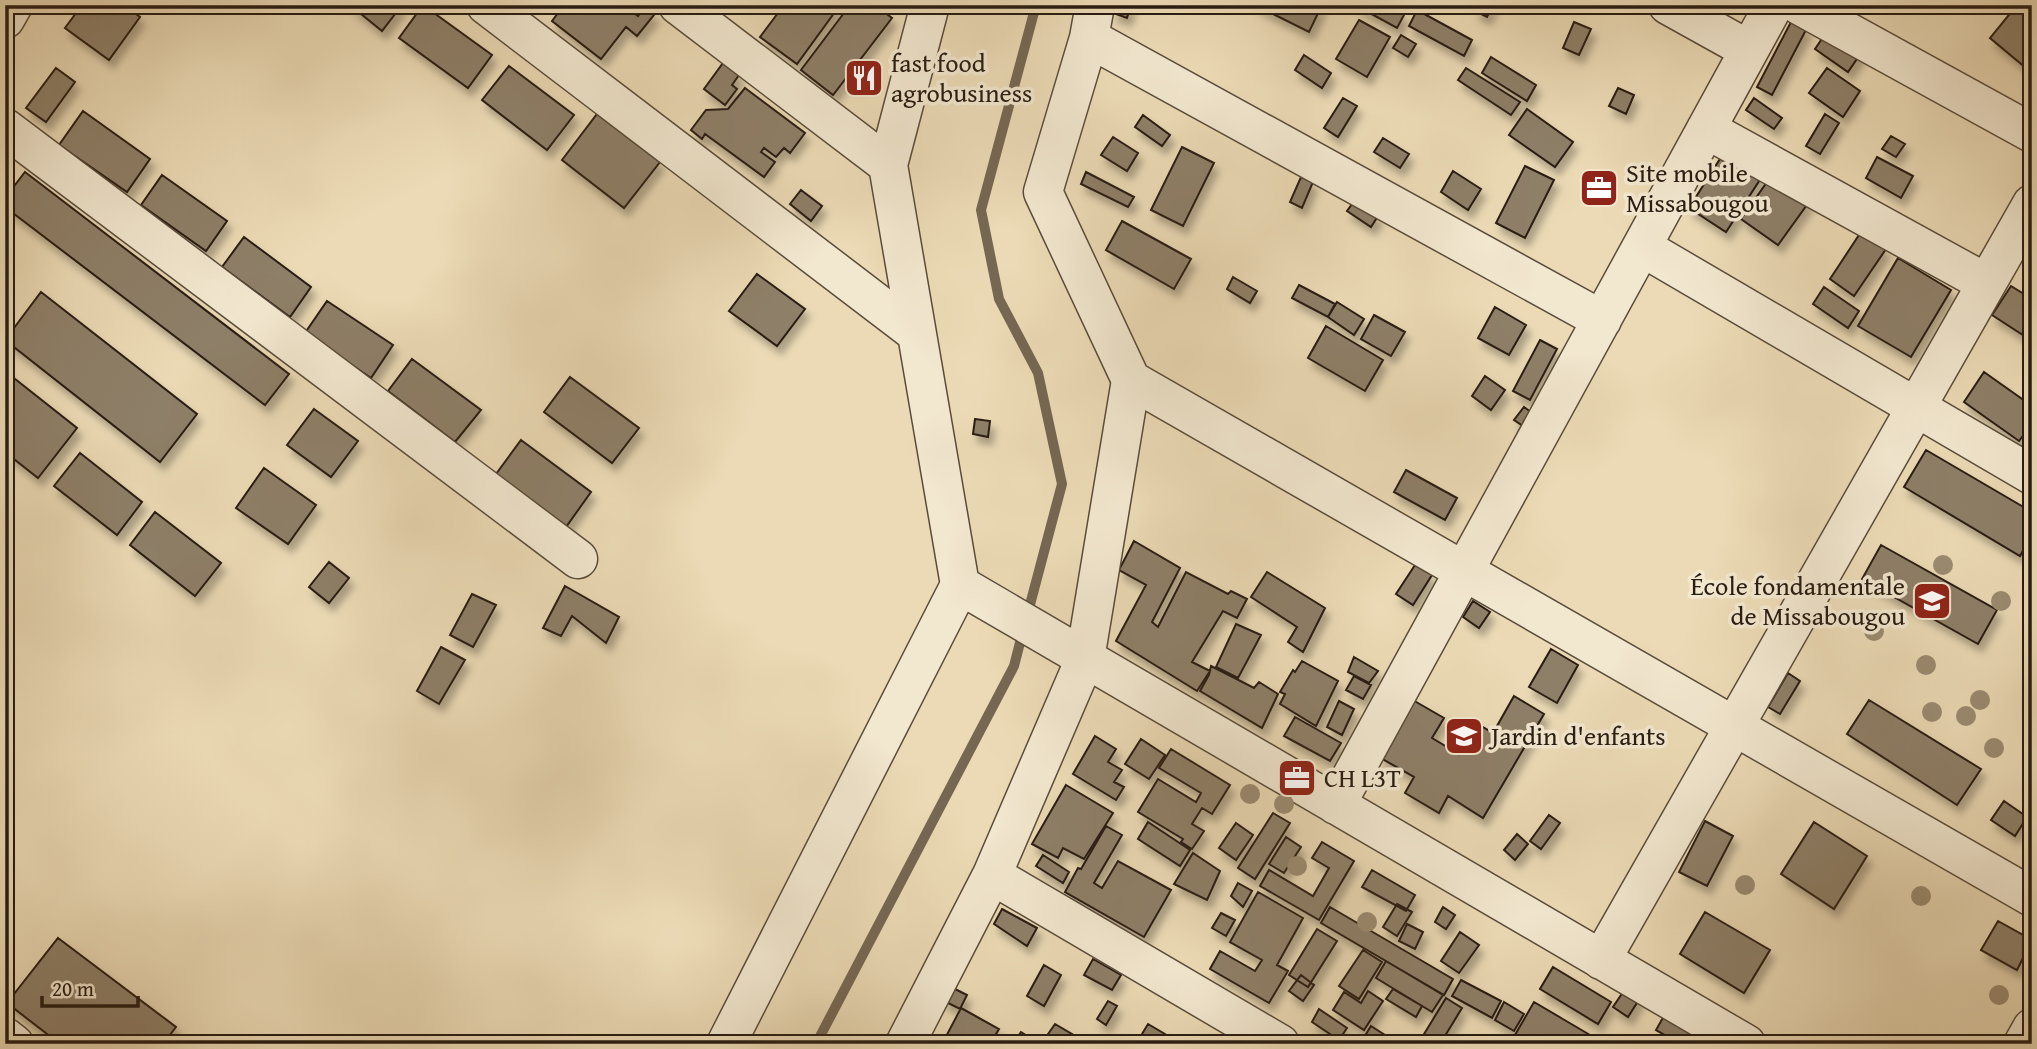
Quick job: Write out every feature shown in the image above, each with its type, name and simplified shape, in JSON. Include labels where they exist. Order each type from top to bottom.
[{"type":"street","points":[[5,19],[13,5]]},
{"type":"street","points":[[486,5],[916,333]]},
{"type":"street","points":[[678,5],[888,165]]},
{"type":"street","points":[[726,1044],[960,585],[888,165],[930,5]]},
{"type":"street","points":[[1668,5],[1749,50]]},
{"type":"street","points":[[1336,805],[1774,5]]},
{"type":"street","points":[[1799,5],[2032,133]]},
{"type":"street","points":[[1602,320],[1092,22],[1043,192],[1131,380],[2032,897]]},
{"type":"street","points":[[5,128],[578,559]]},
{"type":"street","points":[[1706,129],[1986,283]]},
{"type":"street","points":[[1601,960],[2032,204]]},
{"type":"street","points":[[1642,247],[2032,475]]},
{"type":"street","points":[[905,1044],[992,875],[1072,651],[1131,380]]},
{"type":"street","points":[[960,585],[1746,1044]]},
{"type":"street","points":[[992,875],[1280,1044]]},
{"type":"street","points":[[2023,1044],[2032,1028]]},
{"type":"street","points":[[5,1037],[14,1044]]},
{"type":"building","points":[[82,5],[124,5],[140,17],[109,60],[65,28]]},
{"type":"building","points":[[350,5],[402,5],[382,31]]},
{"type":"building","points":[[423,5],[492,55],[468,88],[399,38]]},
{"type":"building","points":[[564,5],[624,5],[638,16],[644,8],[654,15],[637,36],[626,27],[601,59],[552,21]]},
{"type":"building","points":[[784,5],[840,5],[797,64],[760,37]]},
{"type":"building","points":[[850,5],[875,5],[892,18],[833,95],[801,70]]},
{"type":"building","points":[[1116,5],[1131,5],[1127,18],[1113,13]]},
{"type":"building","points":[[1255,5],[1322,5],[1309,32]]},
{"type":"building","points":[[1355,5],[1386,5],[1404,15],[1397,28]]},
{"type":"building","points":[[1478,5],[1493,5],[1487,17],[1475,11]]},
{"type":"building","points":[[2017,5],[2032,18],[2032,73],[1990,38]]},
{"type":"building","points":[[1417,10],[1472,40],[1464,56],[1409,26]]},
{"type":"building","points":[[1359,20],[1390,37],[1367,77],[1336,59]]},
{"type":"building","points":[[1792,20],[1807,28],[1772,95],[1757,87]]},
{"type":"building","points":[[1574,22],[1591,29],[1579,55],[1563,48]]},
{"type":"building","points":[[1828,30],[1861,53],[1848,72],[1815,49]]},
{"type":"building","points":[[1401,35],[1416,44],[1408,57],[1393,48]]},
{"type":"building","points":[[1304,55],[1331,73],[1322,88],[1295,70]]},
{"type":"building","points":[[1491,57],[1536,85],[1527,101],[1482,73]]},
{"type":"building","points":[[723,63],[739,75],[732,85],[737,89],[725,105],[704,89]]},
{"type":"building","points":[[509,66],[574,115],[547,150],[482,100]]},
{"type":"building","points":[[56,68],[75,82],[46,122],[26,108]]},
{"type":"building","points":[[1466,68],[1520,102],[1511,115],[1458,80]]},
{"type":"building","points":[[1827,68],[1860,91],[1843,117],[1809,93]]},
{"type":"building","points":[[745,88],[805,133],[790,153],[784,148],[776,157],[764,148],[761,152],[775,162],[764,177],[705,134],[702,139],[691,130],[706,110],[728,109]]},
{"type":"building","points":[[1618,88],[1634,95],[1626,114],[1609,106]]},
{"type":"building","points":[[1343,98],[1357,106],[1338,137],[1324,128]]},
{"type":"building","points":[[1754,98],[1782,118],[1774,129],[1746,110]]},
{"type":"building","points":[[1527,109],[1573,142],[1555,167],[1509,135]]},
{"type":"building","points":[[83,111],[150,159],[127,192],[59,145]]},
{"type":"building","points":[[597,114],[660,162],[624,208],[562,160]]},
{"type":"building","points":[[1825,114],[1839,123],[1820,154],[1806,146]]},
{"type":"building","points":[[1143,115],[1170,135],[1162,146],[1135,127]]},
{"type":"building","points":[[1891,136],[1905,144],[1896,157],[1882,149]]},
{"type":"building","points":[[1113,137],[1138,153],[1127,171],[1101,155]]},
{"type":"building","points":[[1383,138],[1409,154],[1400,168],[1374,152]]},
{"type":"building","points":[[1182,147],[1214,163],[1183,226],[1151,210]]},
{"type":"building","points":[[1725,151],[1763,175],[1726,232],[1689,208]]},
{"type":"building","points":[[1877,157],[1913,176],[1901,198],[1866,178]]},
{"type":"building","points":[[1525,166],[1554,180],[1525,238],[1496,223]]},
{"type":"building","points":[[1453,171],[1481,189],[1468,210],[1441,192]]},
{"type":"building","points":[[25,172],[289,374],[265,405],[5,207],[5,198]]},
{"type":"building","points":[[1086,172],[1134,197],[1128,207],[1081,184]]},
{"type":"building","points":[[162,175],[227,221],[206,251],[141,205]]},
{"type":"building","points":[[1772,175],[1809,202],[1778,245],[1741,219]]},
{"type":"building","points":[[1301,177],[1313,182],[1302,208],[1290,202]]},
{"type":"building","points":[[801,190],[822,206],[811,221],[790,204]]},
{"type":"building","points":[[1355,200],[1378,216],[1371,227],[1347,211]]},
{"type":"building","points":[[1122,221],[1191,259],[1174,289],[1106,250]]},
{"type":"building","points":[[1861,232],[1886,249],[1854,296],[1830,279]]},
{"type":"building","points":[[244,237],[311,287],[290,317],[222,267]]},
{"type":"building","points":[[1898,258],[1951,290],[1911,357],[1858,326]]},
{"type":"building","points":[[757,274],[805,309],[777,346],[729,311]]},
{"type":"building","points":[[1233,277],[1257,291],[1250,303],[1227,289]]},
{"type":"building","points":[[1299,285],[1335,304],[1328,317],[1292,298]]},
{"type":"building","points":[[2011,286],[2032,299],[2032,341],[1992,315]]},
{"type":"building","points":[[1824,287],[1859,311],[1848,328],[1813,304]]},
{"type":"building","points":[[41,292],[197,414],[160,462],[5,340]]},
{"type":"building","points":[[327,301],[393,345],[371,378],[305,333]]},
{"type":"building","points":[[1337,302],[1364,319],[1354,335],[1328,317]]},
{"type":"building","points":[[1495,307],[1526,325],[1509,355],[1478,338]]},
{"type":"building","points":[[1374,315],[1405,332],[1391,356],[1361,339]]},
{"type":"building","points":[[1326,326],[1383,360],[1365,391],[1308,358]]},
{"type":"building","points":[[1540,340],[1557,349],[1530,400],[1513,391]]},
{"type":"building","points":[[412,359],[481,410],[455,442],[388,391]]},
{"type":"building","points":[[5,371],[77,428],[38,478],[5,452]]},
{"type":"building","points":[[1984,372],[2032,406],[2032,424],[2019,441],[1964,402]]},
{"type":"building","points":[[1485,376],[1505,390],[1491,410],[1472,396]]},
{"type":"building","points":[[570,377],[639,428],[612,463],[544,412]]},
{"type":"building","points":[[1524,407],[1535,415],[1526,428],[1514,420]]},
{"type":"building","points":[[314,409],[358,441],[331,477],[287,445]]},
{"type":"building","points":[[975,419],[990,421],[988,437],[973,434]]},
{"type":"building","points":[[521,440],[591,492],[566,527],[496,474]]},
{"type":"building","points":[[1926,450],[2032,512],[2032,535],[2020,556],[1904,487]]},
{"type":"building","points":[[80,453],[142,502],[117,535],[54,486]]},
{"type":"building","points":[[264,468],[316,505],[288,544],[236,508]]},
{"type":"building","points":[[1406,470],[1457,498],[1445,520],[1394,492]]},
{"type":"building","points":[[155,512],[221,563],[195,596],[130,545]]},
{"type":"building","points":[[1134,541],[1180,568],[1152,622],[1158,627],[1186,572],[1228,594],[1231,591],[1247,599],[1237,618],[1223,611],[1192,662],[1210,671],[1197,691],[1116,641],[1146,585],[1119,570]]},
{"type":"building","points":[[1881,545],[1997,610],[1978,644],[1862,579]]},
{"type":"building","points":[[329,562],[349,578],[329,603],[309,587]]},
{"type":"building","points":[[1415,565],[1432,575],[1413,605],[1396,594]]},
{"type":"building","points":[[1267,572],[1325,608],[1303,652],[1288,642],[1297,627],[1251,597]]},
{"type":"building","points":[[565,586],[619,617],[606,643],[572,616],[561,636],[543,628]]},
{"type":"building","points":[[472,594],[496,605],[473,647],[450,635]]},
{"type":"building","points":[[1473,601],[1490,612],[1479,628],[1463,617]]},
{"type":"building","points":[[1236,624],[1261,635],[1238,678],[1216,667]]},
{"type":"building","points":[[441,647],[465,660],[439,704],[417,691]]},
{"type":"building","points":[[1551,649],[1578,665],[1557,703],[1529,687]]},
{"type":"building","points":[[1354,657],[1378,671],[1369,683],[1348,672]]},
{"type":"building","points":[[1302,661],[1338,681],[1316,726],[1280,704],[1285,694],[1280,692],[1293,670],[1295,672]]},
{"type":"building","points":[[1211,666],[1254,688],[1259,682],[1278,694],[1262,728],[1200,691]]},
{"type":"building","points":[[1788,673],[1800,681],[1780,714],[1768,707]]},
{"type":"building","points":[[1354,676],[1371,685],[1363,699],[1346,690]]},
{"type":"building","points":[[1514,696],[1544,714],[1483,818],[1448,796],[1439,813],[1405,793],[1414,777],[1379,757],[1411,699],[1444,718],[1432,738],[1459,754],[1476,723],[1493,733]]},
{"type":"building","points":[[1869,700],[1981,769],[1957,805],[1847,734]]},
{"type":"building","points":[[1339,701],[1354,709],[1342,735],[1327,727]]},
{"type":"building","points":[[1295,717],[1341,743],[1330,761],[1284,736]]},
{"type":"building","points":[[1095,736],[1116,749],[1108,762],[1122,770],[1114,782],[1124,787],[1116,800],[1073,774]]},
{"type":"building","points":[[1141,739],[1165,755],[1149,779],[1125,764]]},
{"type":"building","points":[[1171,749],[1230,785],[1212,814],[1202,808],[1192,824],[1204,831],[1192,849],[1181,842],[1183,839],[1138,812],[1158,779],[1196,802],[1201,793],[1159,768]]},
{"type":"building","points":[[1066,785],[1113,813],[1084,859],[1063,848],[1058,858],[1032,844]]},
{"type":"building","points":[[2004,801],[2027,817],[2015,836],[1991,820]]},
{"type":"building","points":[[1273,813],[1290,823],[1255,879],[1238,868]]},
{"type":"building","points":[[1549,815],[1560,823],[1541,849],[1530,841]]},
{"type":"building","points":[[1705,821],[1733,836],[1707,886],[1679,872]]},
{"type":"building","points":[[1148,822],[1190,850],[1180,866],[1138,839]]},
{"type":"building","points":[[1814,822],[1867,856],[1834,909],[1781,874]]},
{"type":"building","points":[[1236,823],[1253,835],[1236,860],[1219,848]]},
{"type":"building","points":[[1106,826],[1122,835],[1094,883],[1102,888],[1118,861],[1171,890],[1144,937],[1065,892]]},
{"type":"building","points":[[1517,834],[1528,844],[1515,860],[1504,850]]},
{"type":"building","points":[[1286,837],[1301,847],[1284,873],[1269,864]]},
{"type":"building","points":[[1322,842],[1354,861],[1319,920],[1260,886],[1269,870],[1313,896],[1329,868],[1312,858]]},
{"type":"building","points":[[1193,853],[1220,871],[1207,900],[1174,884]]},
{"type":"building","points":[[1043,855],[1069,872],[1063,883],[1036,866]]},
{"type":"building","points":[[1372,870],[1415,895],[1406,911],[1362,887]]},
{"type":"building","points":[[1238,883],[1252,891],[1243,907],[1231,896]]},
{"type":"building","points":[[1258,892],[1303,918],[1277,965],[1288,971],[1269,1003],[1210,969],[1220,951],[1255,971],[1262,960],[1230,942]]},
{"type":"building","points":[[1397,904],[1412,912],[1397,936],[1383,927]]},
{"type":"building","points":[[1330,907],[1453,979],[1444,995],[1321,923]]},
{"type":"building","points":[[1443,907],[1455,915],[1446,929],[1435,922]]},
{"type":"building","points":[[1002,909],[1037,928],[1027,946],[994,924]]},
{"type":"building","points":[[1705,912],[1770,950],[1744,993],[1680,954]]},
{"type":"building","points":[[1221,913],[1235,920],[1226,936],[1212,928]]},
{"type":"building","points":[[1998,921],[2032,940],[2017,970],[1981,950]]},
{"type":"building","points":[[1407,924],[1423,932],[1415,949],[1399,941]]},
{"type":"building","points":[[1317,929],[1337,941],[1308,987],[1289,975]]},
{"type":"building","points":[[1460,932],[1479,945],[1459,973],[1441,961]]},
{"type":"building","points":[[58,938],[176,1027],[163,1044],[60,1044],[7,1003]]},
{"type":"building","points":[[1363,950],[1382,962],[1359,999],[1339,986]]},
{"type":"building","points":[[1093,959],[1121,975],[1112,990],[1084,975]]},
{"type":"building","points":[[1386,961],[1443,995],[1432,1012],[1376,978]]},
{"type":"building","points":[[1044,965],[1061,975],[1044,1006],[1027,996]]},
{"type":"building","points":[[1553,967],[1611,1002],[1598,1024],[1540,989]]},
{"type":"building","points":[[1301,975],[1314,985],[1303,1001],[1289,991]]},
{"type":"building","points":[[1461,980],[1501,1001],[1492,1018],[1452,996]]},
{"type":"building","points":[[949,986],[967,995],[960,1009],[942,1000]]},
{"type":"building","points":[[1393,989],[1422,1006],[1416,1017],[1386,999]]},
{"type":"building","points":[[1625,989],[1640,998],[1628,1017],[1613,1007]]},
{"type":"building","points":[[1368,991],[1383,1001],[1364,1030],[1333,1010],[1344,992],[1361,1003]]},
{"type":"building","points":[[1446,998],[1462,1008],[1440,1044],[1418,1044]]},
{"type":"building","points":[[1108,1001],[1117,1006],[1106,1025],[1097,1019]]},
{"type":"building","points":[[1504,1002],[1524,1014],[1514,1031],[1495,1020]]},
{"type":"building","points":[[1534,1002],[1590,1035],[1585,1044],[1531,1044],[1515,1035]]},
{"type":"building","points":[[961,1008],[999,1029],[990,1044],[942,1044]]},
{"type":"building","points":[[1319,1009],[1347,1028],[1339,1040],[1312,1022]]},
{"type":"building","points":[[1665,1014],[1699,1032],[1693,1044],[1681,1044],[1656,1030]]},
{"type":"building","points":[[1055,1024],[1082,1040],[1080,1044],[1056,1044],[1046,1037]]},
{"type":"building","points":[[1148,1024],[1165,1034],[1159,1044],[1136,1044]]},
{"type":"building","points":[[1371,1026],[1385,1035],[1380,1044],[1360,1044]]},
{"type":"building","points":[[1021,1032],[1040,1044],[1013,1044]]},
{"type":"building","points":[[1516,1036],[1529,1044],[1511,1044]]},
{"type":"waterway","points":[[1027,616],[1062,484],[1038,373],[999,299],[981,210],[1036,5]]},
{"type":"waterway","points":[[816,1044],[1014,666],[1023,631]]},
{"type":"place","name":"fast food agrobusiness","points":[[864,78]]},
{"type":"place","name":"Site mobile Missabougou","points":[[1599,188]]},
{"type":"place","name":"École fondamentale de Missabougou","points":[[1932,601]]},
{"type":"place","name":"Jardin d'enfants","points":[[1464,736]]},
{"type":"place","name":"CH L3T","points":[[1297,778]]}]
